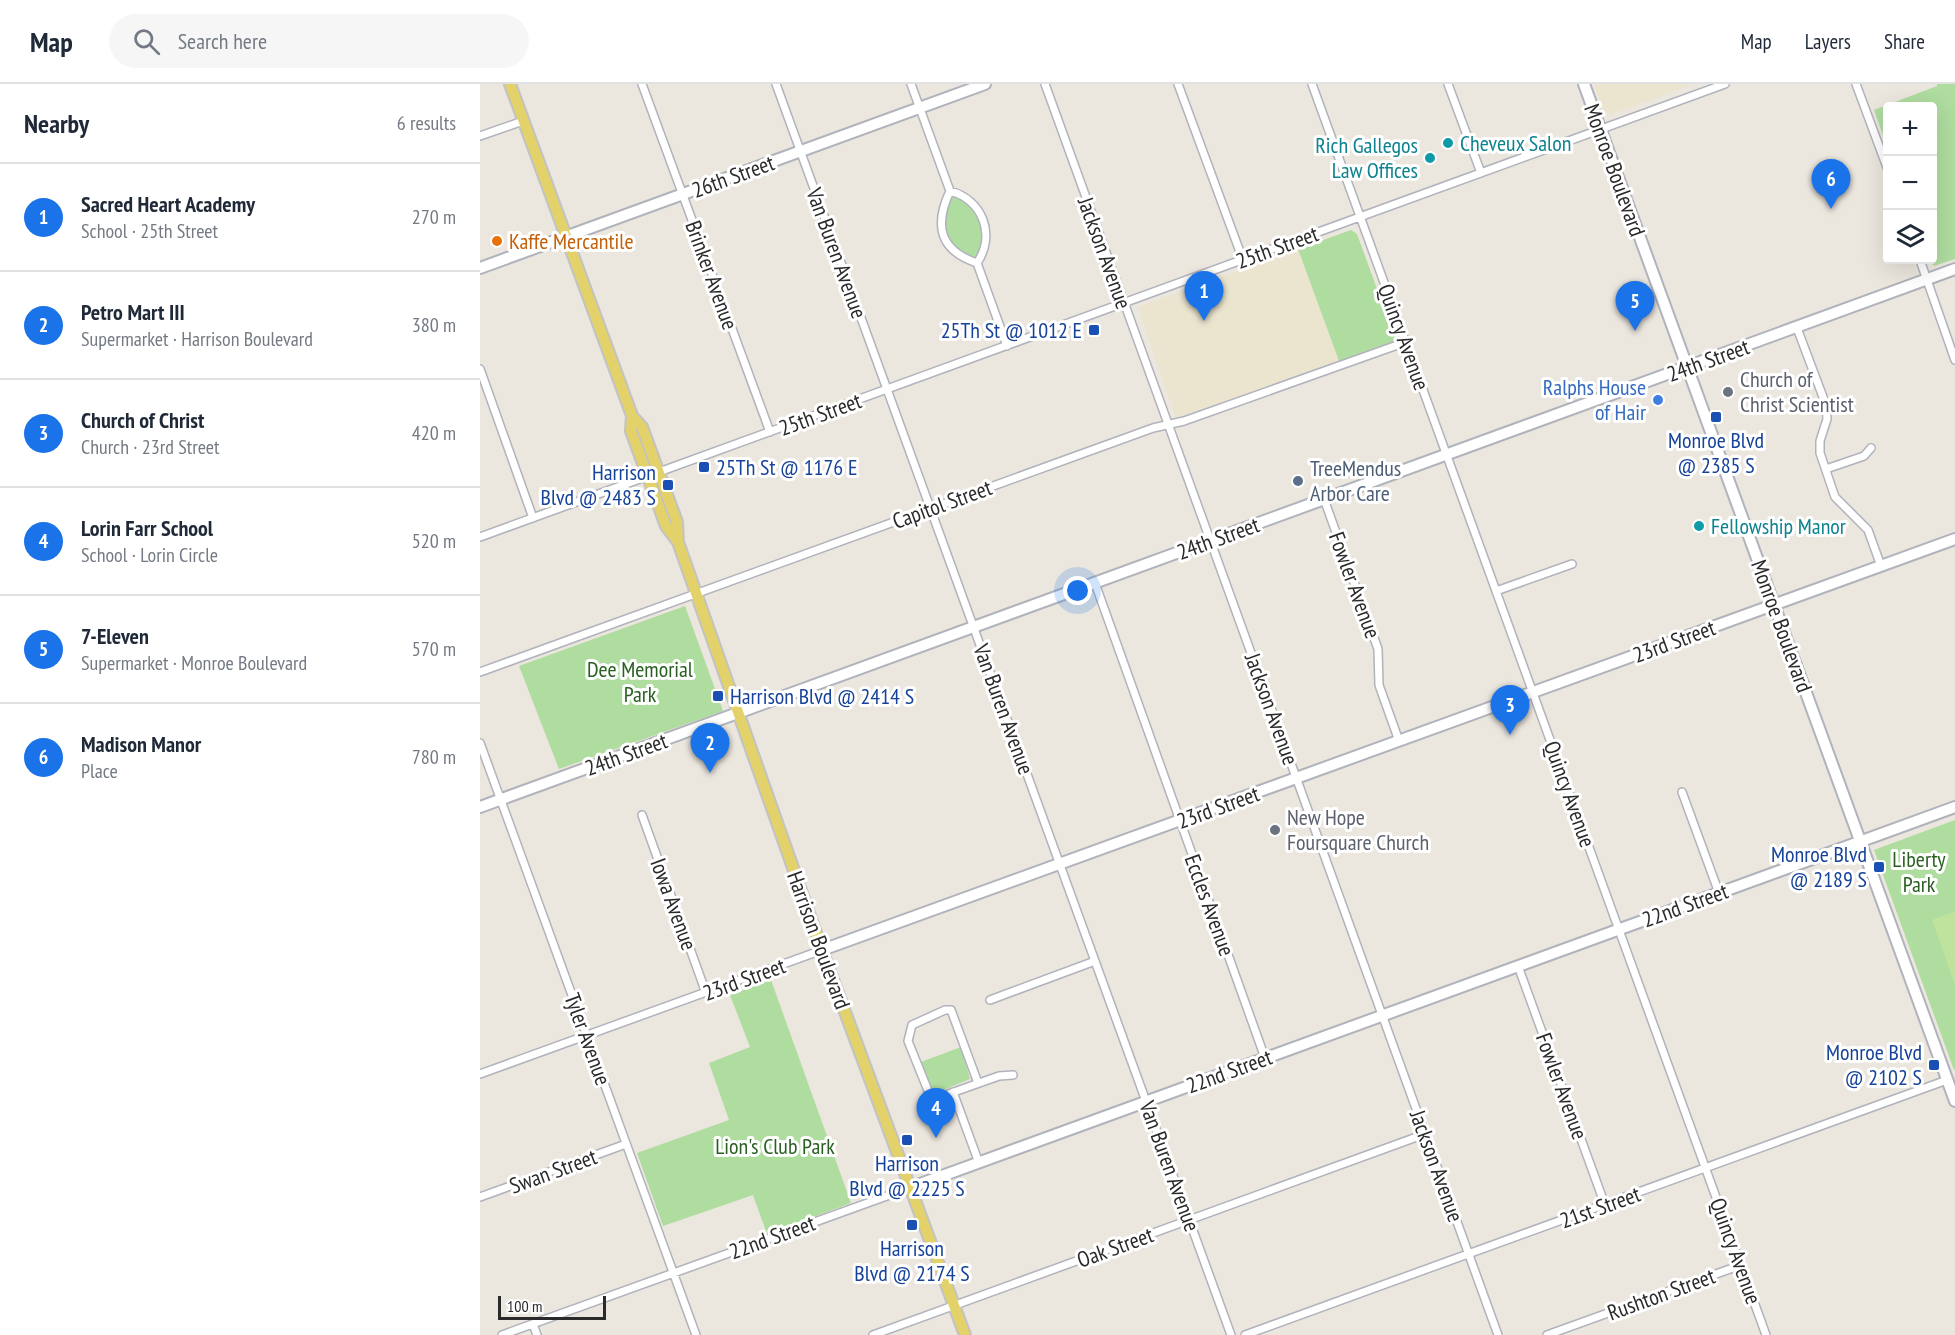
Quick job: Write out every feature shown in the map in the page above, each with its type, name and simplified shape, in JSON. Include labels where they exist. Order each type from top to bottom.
[{"type":"main road","points":[[510,84],[632,416],[631,431],[648,476],[656,483],[678,542]]},
{"type":"main road","name":"Harrison Boulevard","points":[[632,416],[652,467],[659,472],[677,522],[678,542],[738,713],[822,950],[964,1335]]},
{"type":"street","name":"Brinker Avenue","points":[[642,84],[770,432]]},
{"type":"street","name":"Van Buren Avenue","points":[[776,84],[1231,1335]]},
{"type":"street","points":[[911,84],[950,191],[942,214],[942,230],[953,251],[977,263],[1007,346]]},
{"type":"street","name":"26th Street","points":[[480,268],[985,84]]},
{"type":"street","name":"Jackson Avenue","points":[[1045,84],[1498,1335]]},
{"type":"street","points":[[1178,84],[1243,260]]},
{"type":"street","name":"Quincy Avenue","points":[[1312,84],[1766,1335]]},
{"type":"street","points":[[1448,84],[1481,173]]},
{"type":"street","name":"Monroe Boulevard","points":[[1584,84],[1860,842],[1951,1078],[1955,1101]]},
{"type":"street","name":"25th Street","points":[[659,472],[1725,84]]},
{"type":"street","points":[[1856,84],[1883,159]]},
{"type":"street","points":[[480,136],[524,121]]},
{"type":"street","points":[[950,191],[970,201],[982,216],[986,241],[977,263]]},
{"type":"street","points":[[1921,264],[1955,360]]},
{"type":"street","name":"24th Street","points":[[480,807],[1955,269]]},
{"type":"street","points":[[1797,328],[1826,405],[1827,419],[1820,441],[1820,453],[1835,497],[1868,530],[1881,566]]},
{"type":"street","name":"Capitol Street","points":[[480,672],[1153,428],[1168,425],[1406,342]]},
{"type":"street","points":[[480,369],[534,518]]},
{"type":"street","points":[[1826,469],[1864,456],[1871,448]]},
{"type":"street","points":[[480,537],[648,476]]},
{"type":"street","name":"Fowler Avenue","points":[[1324,499],[1378,649],[1378,685],[1399,741]]},
{"type":"street","name":"23rd Street","points":[[480,1074],[1955,539]]},
{"type":"street","points":[[1496,591],[1572,564]]},
{"type":"street","name":"Eccles Avenue","points":[[1095,583],[1265,1058]]},
{"type":"street","name":"Tyler Avenue","points":[[480,742],[696,1335]]},
{"type":"street","points":[[1682,792],[1719,893]]},
{"type":"street","name":"22nd Street","points":[[502,1335],[1955,807]]},
{"type":"street","name":"Iowa Avenue","points":[[642,815],[706,993]]},
{"type":"street","points":[[990,1000],[1095,961]]},
{"type":"street","name":"Fowler Avenue","points":[[1518,966],[1605,1205]]},
{"type":"street","points":[[978,1083],[956,1017],[951,1010],[945,1010],[916,1022],[912,1026],[908,1041],[929,1096],[937,1098],[999,1076],[1013,1075]]},
{"type":"street","name":"21st Street","points":[[1245,1335],[1951,1078]]},
{"type":"street","points":[[952,1092],[979,1163]]},
{"type":"street","name":"Oak Street","points":[[873,1335],[1425,1134]]},
{"type":"street","name":"Swan Street","points":[[480,1197],[626,1144]]},
{"type":"street","name":"Rushton Street","points":[[1547,1335],[1741,1265]]},
{"type":"street","points":[[533,1324],[537,1335]]},
{"type":"shaded area","points":[[1594,84],[1694,84],[1611,114],[1603,110]]},
{"type":"shaded area","points":[[1298,249],[1339,361],[1176,418],[1138,307]]},
{"type":"green space","points":[[1937,84],[1955,84],[1955,259],[1934,266],[1932,264],[1937,264],[1937,102],[1895,102],[1937,86]]},
{"type":"green space","points":[[1883,107],[1883,136],[1874,110]]},
{"type":"green space","points":[[954,196],[971,205],[980,222],[981,241],[975,259],[958,250],[947,233],[945,214]]},
{"type":"green space","points":[[1351,230],[1357,234],[1395,338],[1392,342],[1339,361],[1298,249]]},
{"type":"green space","name":"Dee Memorial Park","points":[[685,606],[723,711],[559,769],[519,666]]},
{"type":"green space","name":"Liberty Park","points":[[1955,820],[1955,1069],[1954,1070],[1874,850]]},
{"type":"green space","points":[[1955,911],[1955,985],[1932,920]]},
{"type":"green space","name":"Lion's Club Park","points":[[771,980],[851,1203],[767,1234],[753,1195],[663,1226],[637,1153],[729,1120],[709,1063],[750,1047],[730,995]]},
{"type":"green space","points":[[961,1047],[970,1079],[938,1092],[932,1090],[921,1062]]},
{"type":"place","name":"Cheveux Salon","points":[[1448,143]]},
{"type":"place","name":"Rich Gallegos Law Offices","points":[[1430,158]]},
{"type":"place","name":"Madison Manor","points":[[1831,209]]},
{"type":"place","name":"Kaffe Mercantile","points":[[497,241]]},
{"type":"place","name":"Sacred Heart Academy","points":[[1204,321]]},
{"type":"place","name":"25Th St @ 1012 E","points":[[1094,330]]},
{"type":"place","name":"7-Eleven","points":[[1635,331]]},
{"type":"place","name":"Church of Christ Scientist","points":[[1728,392]]},
{"type":"place","name":"Ralphs House of Hair","points":[[1658,400]]},
{"type":"place","name":"Monroe Blvd @ 2385 S","points":[[1716,417]]},
{"type":"place","name":"25Th St @ 1176 E","points":[[704,467]]},
{"type":"place","name":"TreeMendus Arbor Care","points":[[1298,481]]},
{"type":"place","name":"Harrison Blvd @ 2483 S","points":[[668,485]]},
{"type":"place","name":"Fellowship Manor","points":[[1699,526]]},
{"type":"place","name":"Harrison Blvd @ 2414 S","points":[[718,696]]},
{"type":"place","name":"Church of Christ","points":[[1510,735]]},
{"type":"place","name":"Petro Mart III","points":[[710,773]]},
{"type":"place","name":"New Hope Foursquare Church","points":[[1275,830]]},
{"type":"place","name":"Monroe Blvd @ 2189 S","points":[[1879,867]]},
{"type":"place","name":"Monroe Blvd @ 2102 S","points":[[1934,1065]]},
{"type":"place","name":"Lorin Farr School","points":[[936,1138]]},
{"type":"place","name":"Harrison Blvd @ 2225 S","points":[[907,1140]]},
{"type":"place","name":"Harrison Blvd @ 2174 S","points":[[912,1225]]}]
